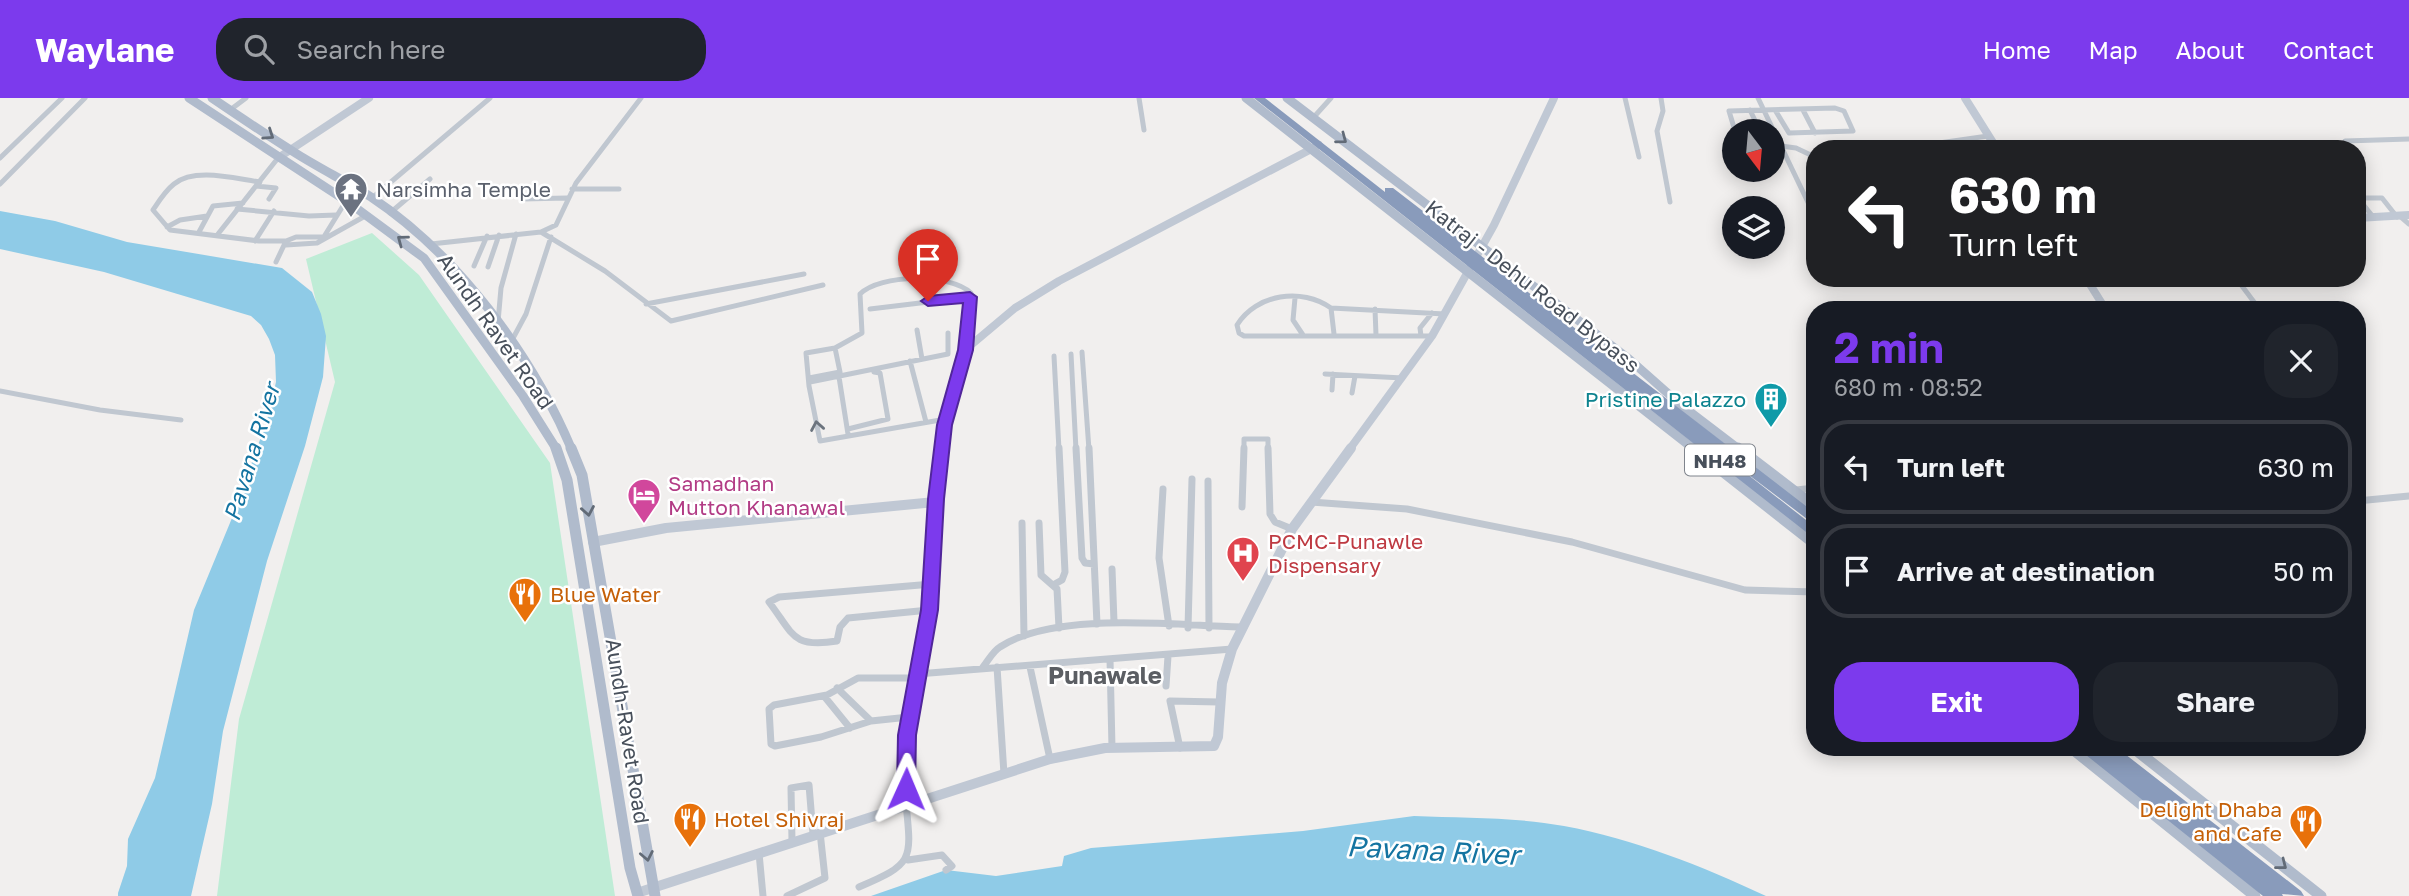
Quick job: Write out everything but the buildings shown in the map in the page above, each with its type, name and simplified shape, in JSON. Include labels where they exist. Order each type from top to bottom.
[{"type":"highway","name":"Katraj - Dehu Road Bypass","points":[[1258,98],[1315,147],[1806,513]]},
{"type":"highway","name":"Katraj - Dehu Road Bypass","points":[[1271,98],[1473,264],[1806,527]]},
{"type":"highway","points":[[2097,756],[2275,896]]},
{"type":"highway","points":[[2117,756],[2296,896]]},
{"type":"main road","name":"Aundh Ravet Road","points":[[189,98],[417,251],[441,277],[558,451]]},
{"type":"main road","name":"Aundh Ravet Road","points":[[212,98],[290,150],[372,198],[431,244],[486,306],[511,342],[571,446]]},
{"type":"main road","points":[[1247,98],[1315,147]]},
{"type":"main road","points":[[1287,98],[1806,500]]},
{"type":"main road","points":[[1473,264],[1806,537]]},
{"type":"main road","name":"Aundh-Ravet Road","points":[[571,446],[582,475],[654,892]]},
{"type":"main road","name":"Aundh-Ravet Road","points":[[558,451],[567,480],[630,868],[638,894]]},
{"type":"main road","points":[[2081,756],[2255,896]]},
{"type":"main road","points":[[2143,756],[2321,896]]},
{"type":"street","points":[[0,158],[62,98]]},
{"type":"street","points":[[0,184],[85,98]]},
{"type":"street","points":[[230,110],[246,98]]},
{"type":"street","points":[[218,233],[278,158],[369,98]]},
{"type":"street","points":[[372,198],[490,98]]},
{"type":"street","points":[[431,244],[541,232],[556,225],[572,189],[641,98]]},
{"type":"street","points":[[1139,98],[1144,130]]},
{"type":"street","points":[[1314,118],[1331,98]]},
{"type":"street","points":[[638,894],[654,892],[792,841],[1050,759],[1112,748],[1209,748],[1217,742],[1219,702],[1231,649],[1292,529],[1403,379],[1440,313],[1473,264],[1554,98]]},
{"type":"street","points":[[1625,98],[1639,157]]},
{"type":"street","points":[[1661,98],[1663,111],[1657,131],[1670,202]]},
{"type":"street","points":[[1758,98],[1768,119]]},
{"type":"street","points":[[1965,98],[1991,140]]},
{"type":"street","points":[[1731,119],[1728,112],[1750,110],[1842,109],[1853,130],[1815,133],[1786,131],[1775,110]]},
{"type":"street","points":[[1750,110],[1754,119]]},
{"type":"street","points":[[1803,110],[1815,133]]},
{"type":"street","points":[[1962,140],[1988,136]]},
{"type":"street","points":[[2366,140],[2409,139]]},
{"type":"street","points":[[950,346],[966,347],[1015,308],[1059,281],[1315,147]]},
{"type":"street","points":[[1785,147],[1806,153]]},
{"type":"street","points":[[1785,156],[1806,199]]},
{"type":"street","points":[[269,199],[276,188],[196,177],[182,179],[169,188],[153,210],[167,228],[218,233],[255,241],[314,244],[367,215]]},
{"type":"street","points":[[390,213],[430,179]]},
{"type":"street","points":[[572,189],[619,188]]},
{"type":"street","points":[[522,200],[567,198]]},
{"type":"street","points":[[2366,198],[2382,198],[2409,224]]},
{"type":"street","points":[[324,237],[346,201]]},
{"type":"street","points":[[199,232],[215,205],[243,203]]},
{"type":"street","points":[[2366,208],[2374,218]]},
{"type":"street","points":[[237,209],[309,216],[336,215]]},
{"type":"street","points":[[255,241],[274,211]]},
{"type":"street","points":[[167,228],[180,219],[207,216]]},
{"type":"street","points":[[2366,218],[2402,216]]},
{"type":"street","points":[[541,232],[605,271],[667,319],[677,321],[823,285]]},
{"type":"street","points":[[498,324],[502,288],[516,234]]},
{"type":"street","points":[[488,267],[499,235]]},
{"type":"street","points":[[474,266],[487,236]]},
{"type":"street","points":[[511,342],[526,314],[551,237]]},
{"type":"street","points":[[276,262],[286,243]]},
{"type":"street","points":[[646,304],[804,274]]},
{"type":"street","points":[[926,279],[928,301]]},
{"type":"street","points":[[809,380],[880,373],[888,419],[820,441],[809,380],[806,353],[835,348],[862,333],[860,294],[866,288],[926,279],[961,282],[970,290],[966,347],[946,419],[936,502],[929,610],[909,717],[906,804],[910,846],[908,860],[899,870],[859,887]]},
{"type":"street","points":[[870,309],[970,297]]},
{"type":"street","points":[[1295,298],[1293,320],[1303,335]]},
{"type":"street","points":[[1427,336],[1244,336],[1237,329],[1240,316],[1253,305],[1267,299],[1318,298],[1331,308],[1440,313]]},
{"type":"street","points":[[1331,308],[1334,334]]},
{"type":"street","points":[[1375,309],[1376,335]]},
{"type":"street","points":[[1427,336],[1420,328],[1425,318],[1440,313]]},
{"type":"street","points":[[917,330],[922,359]]},
{"type":"street","points":[[839,378],[950,353],[948,333]]},
{"type":"street","points":[[809,380],[840,372],[835,348]]},
{"type":"street","points":[[1083,352],[1097,624]]},
{"type":"street","points":[[1071,354],[1082,558],[1085,563],[1094,564]]},
{"type":"street","points":[[1053,586],[1062,580],[1065,572],[1054,356]]},
{"type":"street","points":[[910,361],[926,422]]},
{"type":"street","points":[[1325,374],[1403,379]]},
{"type":"street","points":[[1332,390],[1333,374]]},
{"type":"street","points":[[1352,393],[1355,376]]},
{"type":"street","points":[[839,378],[848,433]]},
{"type":"street","points":[[0,391],[100,410],[181,420]]},
{"type":"street","points":[[848,433],[946,419]]},
{"type":"street","points":[[1242,507],[1244,439],[1268,439],[1270,514],[1275,522],[1292,529]]},
{"type":"street","points":[[1188,628],[1192,479]]},
{"type":"street","points":[[1208,481],[1209,628]]},
{"type":"street","points":[[1163,489],[1157,541],[1160,585],[1169,626]]},
{"type":"street","points":[[1793,491],[1806,489]]},
{"type":"street","points":[[2366,500],[2409,496]]},
{"type":"street","points":[[593,542],[666,528],[936,502]]},
{"type":"street","points":[[1311,502],[1407,509],[1545,537],[1745,590],[1806,593]]},
{"type":"street","points":[[1023,523],[1024,636]]},
{"type":"street","points":[[1039,523],[1041,575],[1057,591],[1059,628]]},
{"type":"street","points":[[1112,569],[1114,622]]},
{"type":"street","points":[[929,610],[848,618],[840,627],[836,641],[813,645],[798,641],[769,603],[779,597],[932,584]]},
{"type":"street","points":[[983,667],[985,660],[1014,638],[1059,628],[1114,622],[1188,628],[1244,627]]},
{"type":"street","points":[[909,717],[871,721],[821,737],[772,745],[771,707],[824,696],[858,678],[916,676],[983,667],[1030,667],[1231,649]]},
{"type":"street","points":[[1166,687],[1168,656]]},
{"type":"street","points":[[1110,659],[1112,748]]},
{"type":"street","points":[[997,667],[1004,774]]},
{"type":"street","points":[[1030,667],[1050,759]]},
{"type":"street","points":[[837,688],[871,721]]},
{"type":"street","points":[[824,696],[849,728]]},
{"type":"street","points":[[1181,748],[1170,701],[1219,702]]},
{"type":"street","points":[[787,896],[825,878],[809,785],[790,788],[792,841]]},
{"type":"street","points":[[758,853],[763,896]]},
{"type":"street","points":[[908,860],[942,855],[952,866],[946,870]]},
{"type":"green space","points":[[372,233],[419,275],[550,463],[615,896],[217,896],[239,719],[335,382],[306,259]]},
{"type":"water","points":[[0,211],[55,221],[127,242],[282,268],[312,292],[321,314],[326,336],[323,377],[305,446],[267,561],[223,731],[212,804],[191,896],[118,896],[118,893],[127,866],[128,839],[155,778],[194,610],[232,518],[267,420],[276,382],[275,355],[261,325],[251,316],[104,272],[0,249]]},
{"type":"water","name":"Pavana River","points":[[1414,816],[1489,818],[1564,826],[1616,838],[1667,855],[1766,896],[871,896],[946,870],[996,876],[1062,866],[1064,856],[1091,848],[1303,831]]},
{"type":"place","name":"Narsimha Temple","points":[[351,219]]},
{"type":"place","name":"Pristine Palazzo","points":[[1771,429]]},
{"type":"place","name":"Samadhan Mutton Khanawal","points":[[644,525]]},
{"type":"place","name":"PCMC-Punawle Dispensary","points":[[1243,583]]},
{"type":"place","name":"Blue Water","points":[[525,624]]},
{"type":"place","name":"Hotel Shivraj","points":[[690,849]]},
{"type":"place","name":"Delight Dhaba and Cafe","points":[[2306,851]]},
{"type":"district","name":"Punawale","points":[[1105,674]]},
{"type":"route","points":[[906,789],[907,735],[929,610],[944,425],[965,350],[970,315],[970,297],[928,301]]}]
